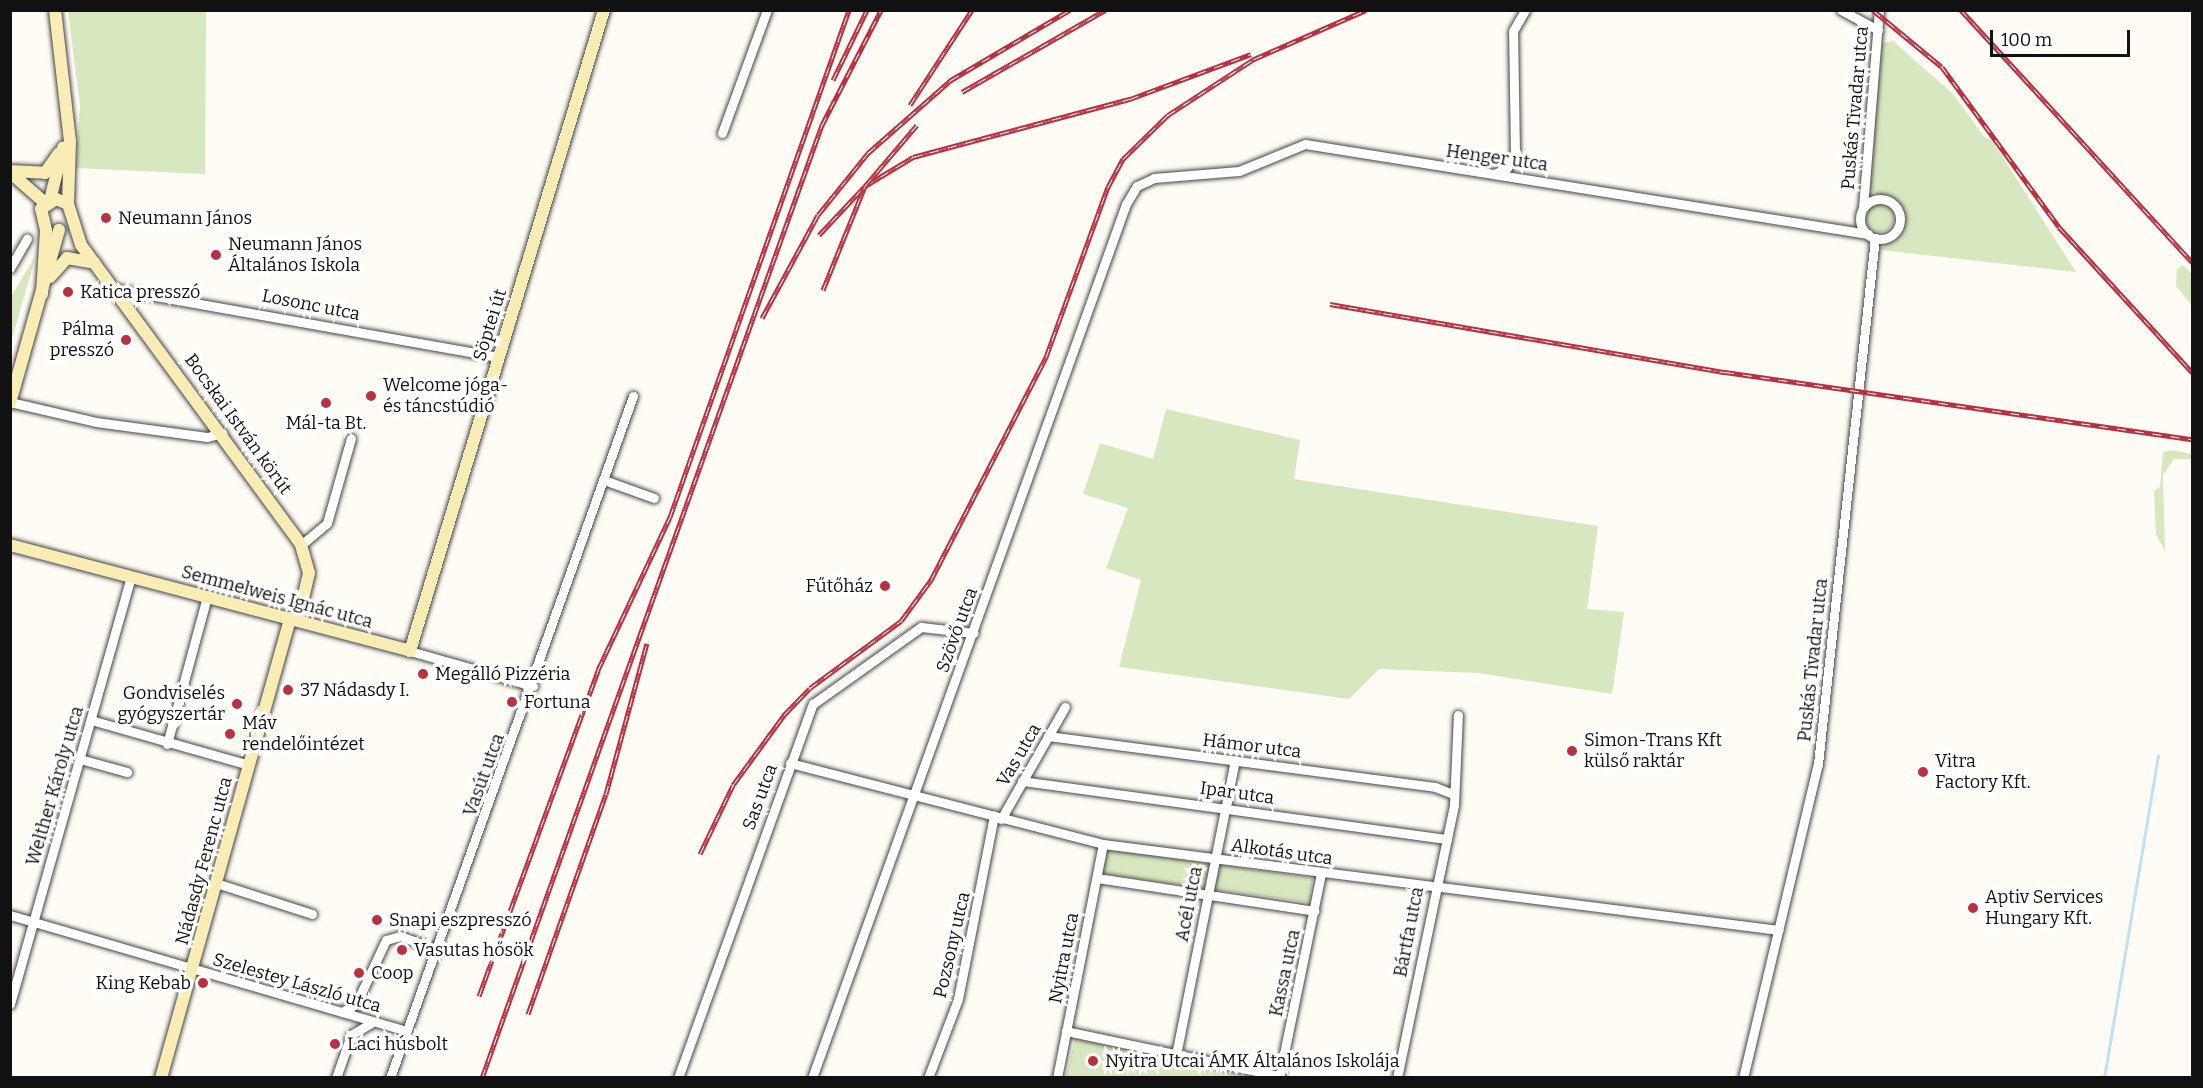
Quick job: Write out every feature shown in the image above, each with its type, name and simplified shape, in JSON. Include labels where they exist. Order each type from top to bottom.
[{"type":"street","points":[[42,294],[45,226],[40,215],[47,201],[67,123],[55,10]]},
{"type":"street","name":"Söptei út","points":[[410,651],[604,10]]},
{"type":"street","points":[[722,133],[767,10]]},
{"type":"street","points":[[1494,174],[1507,168],[1515,153],[1513,31],[1525,10]]},
{"type":"street","points":[[1841,10],[1878,30]]},
{"type":"street","name":"Puskás Tivadar utca","points":[[1743,1077],[1779,930],[1824,725],[1871,236],[1860,220],[1863,208],[1879,10]]},
{"type":"street","name":"Bocskai István körút","points":[[67,123],[70,210],[77,238],[224,432],[301,545],[309,573],[294,619]]},
{"type":"street","points":[[10,171],[45,173],[64,137]]},
{"type":"street","name":"Henger utca","points":[[1131,194],[1154,178],[1229,173],[1305,144],[1871,236]]},
{"type":"street","points":[[10,171],[47,201],[70,210],[60,230],[11,402],[96,422],[207,437],[224,432]]},
{"type":"street","name":"Szövő utca","points":[[812,1077],[1131,194]]},
{"type":"street","name":"Puskás Tivadar utca","points":[[1863,208],[1883,199],[1899,214],[1894,232],[1871,236]]},
{"type":"street","points":[[45,226],[60,230]]},
{"type":"street","name":"Bocskai István körút","points":[[60,230],[95,263]]},
{"type":"street","points":[[10,268],[27,238]]},
{"type":"street","points":[[42,294],[67,258],[95,263]]},
{"type":"street","name":"Losonc utca","points":[[116,289],[499,357]]},
{"type":"street","name":"Vasút utca","points":[[390,1077],[403,1030],[438,950],[533,686],[633,396]]},
{"type":"street","points":[[301,545],[330,517],[351,438]]},
{"type":"street","points":[[604,480],[654,498]]},
{"type":"street","name":"Semmelweis Ignác utca","points":[[10,545],[294,619],[533,686]]},
{"type":"street","name":"Welther Károly utca","points":[[10,1004],[131,576]]},
{"type":"street","points":[[167,744],[207,597]]},
{"type":"street","name":"Nádasdy Ferenc utca","points":[[161,1077],[249,765],[294,619]]},
{"type":"street","name":"Sas utca","points":[[678,1077],[808,712],[829,688],[921,627],[974,633]]},
{"type":"street","name":"Vas utca","points":[[998,817],[1065,707]]},
{"type":"street","name":"Bártfa utca","points":[[1397,1077],[1435,886],[1447,839],[1458,715]]},
{"type":"street","points":[[92,720],[167,744],[249,765]]},
{"type":"street","name":"Hámor utca","points":[[1048,736],[1450,793]]},
{"type":"street","points":[[80,759],[127,772]]},
{"type":"street","name":"Acél utca","points":[[1176,1055],[1235,761]]},
{"type":"street","name":"Alkotás utca","points":[[790,763],[1103,844],[1321,874],[1435,886],[1779,930]]},
{"type":"street","name":"Ipar utca","points":[[1022,781],[1447,839]]},
{"type":"street","name":"Pozsony utca","points":[[928,1077],[958,999],[998,817]]},
{"type":"street","name":"Nyitra utca","points":[[1057,1077],[1103,844]]},
{"type":"street","name":"Kassa utca","points":[[1279,1077],[1321,874]]},
{"type":"street","points":[[1097,878],[1209,893],[1315,911]]},
{"type":"street","points":[[216,883],[312,914]]},
{"type":"street","name":"Szelestey László utca","points":[[10,915],[192,971],[403,1030]]},
{"type":"street","points":[[351,1035],[342,1012],[356,1005],[386,940],[400,936],[438,950]]},
{"type":"street","points":[[336,1077],[351,1035],[373,1022]]},
{"type":"street","points":[[1066,1031],[1279,1077]]},
{"type":"green space","points":[[68,11],[206,11],[205,174],[76,168],[80,105]]},
{"type":"green space","points":[[1893,41],[1953,94],[1985,138],[1991,139],[2076,272],[1880,250],[1899,231],[1903,218],[1895,201],[1869,190],[1882,43]]},
{"type":"green space","points":[[1880,204],[1890,208],[1894,218],[1890,228],[1880,232],[1870,228],[1866,218],[1870,208]]},
{"type":"green space","points":[[35,259],[11,342],[11,297]]},
{"type":"green space","points":[[2183,265],[2192,274],[2192,306],[2176,286],[2177,269]]},
{"type":"green space","points":[[1166,409],[1300,440],[1294,479],[1598,526],[1587,609],[1624,612],[1612,694],[1478,673],[1379,669],[1349,699],[1119,667],[1141,580],[1106,568],[1128,508],[1083,494],[1100,443],[1153,459]]},
{"type":"green space","points":[[2172,450],[2192,454],[2192,459],[2174,459],[2163,475],[2165,551],[2156,534],[2154,491],[2160,487],[2163,452]]},
{"type":"green space","points":[[1106,849],[1313,878],[1309,903],[1103,874]]},
{"type":"green space","points":[[1075,1038],[1251,1077],[1066,1077]]},
{"type":"waterway","points":[[2104,1078],[2158,755]]},
{"type":"railway","points":[[479,996],[598,670],[670,517],[849,10]]},
{"type":"railway","points":[[833,80],[867,10]]},
{"type":"railway","points":[[482,1078],[822,125],[881,10]]},
{"type":"railway","points":[[910,105],[972,10]]},
{"type":"railway","points":[[762,318],[818,215],[868,153],[951,80],[1070,10]]},
{"type":"railway","points":[[962,92],[1105,10]]},
{"type":"railway","points":[[700,854],[733,785],[784,715],[810,688],[901,621],[931,580],[1046,357],[1108,187],[1123,159],[1168,115],[1254,59],[1366,10]]},
{"type":"railway","points":[[1873,10],[1942,67],[2059,227],[2192,372]]},
{"type":"railway","points":[[1961,10],[2192,262]]},
{"type":"railway","points":[[819,235],[865,186],[913,157],[1130,99],[1251,54]]},
{"type":"railway","points":[[823,290],[865,186],[917,125]]},
{"type":"railway","points":[[1330,304],[1725,372],[2192,439]]},
{"type":"railway","points":[[528,1014],[606,794],[647,643]]},
{"type":"place","name":"Neumann János","points":[[106,218]]},
{"type":"place","name":"Neumann János Általános Iskola","points":[[216,255]]},
{"type":"place","name":"Katica presszó","points":[[68,292]]},
{"type":"place","name":"Pálma presszó","points":[[126,340]]},
{"type":"place","name":"Welcome jóga- és táncstúdió","points":[[371,396]]},
{"type":"place","name":"Mál-ta Bt.","points":[[326,403]]},
{"type":"place","name":"Fűtőház","points":[[885,586]]},
{"type":"place","name":"Megálló Pizzéria","points":[[423,674]]},
{"type":"place","name":"37 Nádasdy I.","points":[[288,690]]},
{"type":"place","name":"Fortuna","points":[[512,702]]},
{"type":"place","name":"Gondviselés gyógyszertár","points":[[237,704]]},
{"type":"place","name":"Máv rendelőintézet","points":[[230,734]]},
{"type":"place","name":"Simon-Trans Kft külső raktár","points":[[1572,751]]},
{"type":"place","name":"Vitra Factory Kft.","points":[[1923,772]]},
{"type":"place","name":"Aptiv Services Hungary Kft.","points":[[1973,908]]},
{"type":"place","name":"Snapi eszpresszó","points":[[377,920]]},
{"type":"place","name":"Vasutas hősök","points":[[402,950]]},
{"type":"place","name":"Coop","points":[[359,973]]},
{"type":"place","name":"King Kebab","points":[[203,983]]},
{"type":"place","name":"Laci húsbolt","points":[[335,1044]]},
{"type":"place","name":"Nyitra Utcai ÁMK Általános Iskolája","points":[[1093,1061]]}]
